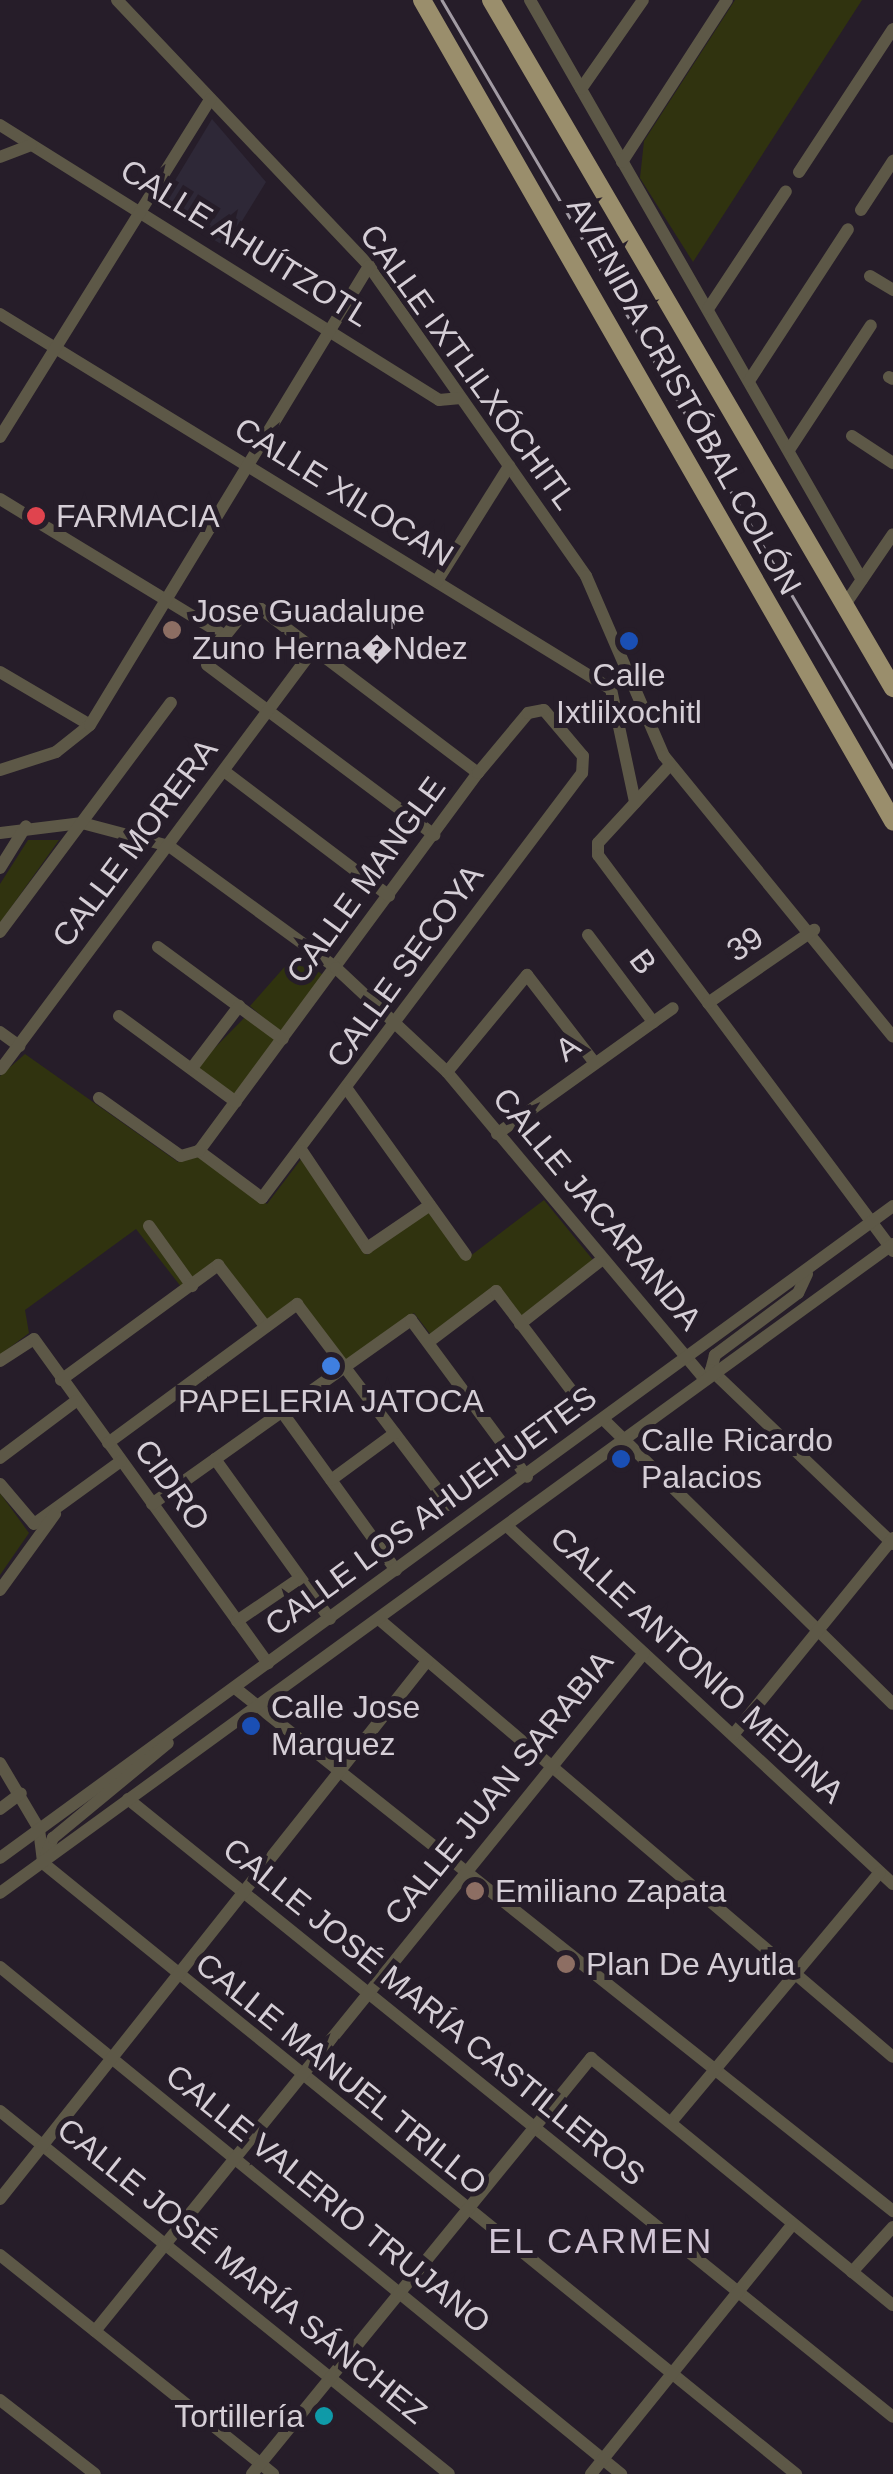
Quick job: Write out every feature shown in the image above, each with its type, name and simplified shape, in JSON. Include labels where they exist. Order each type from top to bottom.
[{"type":"main road","name":"AVENIDA CRISTÓBAL COLÓN","points":[[422,0],[893,822]]},
{"type":"main road","name":"AVENIDA CRISTÓBAL COLÓN","points":[[491,0],[893,688]]},
{"type":"street","name":"CALLE IXTLILXÓCHITL","points":[[117,0],[369,266],[586,576],[670,765],[814,930],[893,1037]]},
{"type":"street","points":[[530,0],[862,580]]},
{"type":"street","points":[[581,89],[642,0]]},
{"type":"street","points":[[622,162],[728,0]]},
{"type":"street","points":[[799,172],[893,29]]},
{"type":"street","points":[[0,437],[210,99]]},
{"type":"street","name":"CALLE AHUÍTZOTL","points":[[0,125],[330,325],[439,400],[461,398]]},
{"type":"street","points":[[0,157],[31,145]]},
{"type":"street","points":[[861,210],[893,160]]},
{"type":"street","points":[[708,309],[786,191]]},
{"type":"street","points":[[749,381],[848,229]]},
{"type":"street","points":[[0,770],[56,752],[90,725],[369,266]]},
{"type":"street","points":[[870,276],[893,290]]},
{"type":"street","name":"CALLE XILOCAN","points":[[0,314],[611,689],[635,802]]},
{"type":"street","points":[[790,450],[871,326]]},
{"type":"street","points":[[852,436],[893,463]]},
{"type":"street","points":[[437,581],[509,466]]},
{"type":"street","points":[[0,499],[225,636],[252,606],[478,774]]},
{"type":"street","points":[[846,603],[893,534]]},
{"type":"street","name":"CALLE MORERA","points":[[1,1069],[313,650]]},
{"type":"street","points":[[207,665],[434,835]]},
{"type":"street","points":[[0,672],[90,725]]},
{"type":"street","points":[[0,932],[170,702]]},
{"type":"street","name":"CALLE MANGLE","points":[[199,1151],[478,774],[536,709],[586,764]]},
{"type":"street","name":"CALLE SECOYA","points":[[199,1151],[266,1199],[586,764]]},
{"type":"street","points":[[670,765],[596,850],[892,1247]]},
{"type":"street","points":[[224,772],[389,896]]},
{"type":"street","name":"CALLE JACARANDA","points":[[0,833],[26,826],[82,823],[168,846],[336,968],[399,1020],[447,1072],[600,1262],[688,1360],[892,1541]]},
{"type":"street","points":[[0,868],[26,826]]},
{"type":"street","name":"39","points":[[708,1003],[814,930]]},
{"type":"street","name":"B","points":[[588,934],[653,1022]]},
{"type":"street","points":[[158,948],[283,1039]]},
{"type":"street","points":[[447,1072],[527,976],[594,1062]]},
{"type":"street","points":[[192,1068],[240,1006]]},
{"type":"street","name":"A","points":[[497,1134],[673,1008]]},
{"type":"street","points":[[119,1016],[236,1102]]},
{"type":"street","points":[[0,1032],[18,1046]]},
{"type":"street","points":[[348,1089],[466,1255]]},
{"type":"street","points":[[99,1098],[181,1156],[199,1151]]},
{"type":"street","points":[[302,1151],[368,1248],[430,1205]]},
{"type":"street","name":"CALLE LOS AHUEHUETES","points":[[0,1858],[688,1360],[893,1206]]},
{"type":"street","points":[[149,1226],[192,1286]]},
{"type":"street","name":"CALLE LOS AHUEHUETES","points":[[0,1893],[381,1621],[892,1247]]},
{"type":"street","points":[[520,1324],[600,1262]]},
{"type":"street","points":[[61,1380],[221,1265],[266,1327]]},
{"type":"street","points":[[709,1378],[715,1355],[798,1293],[808,1270]]},
{"type":"street","points":[[430,1341],[496,1291],[581,1403]]},
{"type":"street","points":[[108,1443],[297,1304],[449,1505]]},
{"type":"street","points":[[152,1504],[414,1320],[527,1476]]},
{"type":"street","name":"CIDRO","points":[[0,1361],[32,1338],[268,1663]]},
{"type":"street","points":[[0,1458],[76,1401]]},
{"type":"street","points":[[282,1412],[396,1570]]},
{"type":"street","points":[[604,1420],[893,1704]]},
{"type":"street","points":[[331,1480],[395,1433]]},
{"type":"street","points":[[215,1459],[330,1619]]},
{"type":"street","points":[[0,1484],[32,1524],[121,1461]]},
{"type":"street","points":[[0,1590],[61,1503]]},
{"type":"street","name":"CALLE ANTONIO MEDINA","points":[[508,1526],[893,1884]]},
{"type":"street","points":[[733,1735],[892,1541]]},
{"type":"street","points":[[237,1621],[300,1578]]},
{"type":"street","points":[[381,1621],[893,2057]]},
{"type":"street","name":"CALLE JUAN SARABIA","points":[[95,2331],[644,1653]]},
{"type":"street","points":[[0,2200],[336,1768],[427,1661]]},
{"type":"street","points":[[234,1688],[463,1872],[719,2067],[893,2211]]},
{"type":"street","points":[[43,1863],[52,1838],[160,1756],[172,1736]]},
{"type":"street","points":[[0,1763],[21,1793],[38,1829],[43,1863]]},
{"type":"street","points":[[0,1809],[21,1793]]},
{"type":"street","name":"CALLE JOSÉ MARÍA CASTILLEROS","points":[[128,1799],[893,2417]]},
{"type":"street","name":"CALLE MANUEL TRILLO","points":[[43,1863],[298,2077],[796,2474]]},
{"type":"street","points":[[672,2121],[880,1872]]},
{"type":"street","name":"CALLE VALERIO TRUJANO","points":[[0,1968],[621,2474]]},
{"type":"street","points":[[256,2469],[591,2058],[893,2305]]},
{"type":"street","name":"CALLE JOSÉ MARÍA SÁNCHEZ","points":[[0,2110],[449,2474]]},
{"type":"street","points":[[591,2474],[793,2224]]},
{"type":"street","points":[[852,2272],[893,2227]]},
{"type":"street","points":[[0,2254],[256,2469],[273,2474]]},
{"type":"street","points":[[0,2400],[95,2474]]},
{"type":"shaded area","points":[[212,119],[266,182],[226,247],[159,207]]},
{"type":"green space","points":[[735,0],[862,0],[693,262],[640,178],[644,141]]},
{"type":"green space","points":[[28,840],[59,840],[0,923],[0,884]]},
{"type":"green space","points":[[295,955],[326,977],[283,1035],[250,1006]]},
{"type":"green space","points":[[247,1015],[279,1038],[235,1097],[196,1067]]},
{"type":"green space","points":[[25,1054],[178,1162],[198,1157],[267,1204],[302,1158],[367,1255],[429,1211],[465,1260],[544,1200],[593,1260],[519,1318],[495,1286],[431,1335],[414,1313],[344,1363],[298,1298],[266,1320],[220,1260],[182,1288],[136,1229],[25,1310],[29,1333],[0,1355],[0,1076]]},
{"type":"green space","points":[[0,1493],[29,1533],[0,1575]]},
{"type":"tram line","points":[[442,0],[893,767]]},
{"type":"place","name":"FARMACIA","points":[[36,516]]},
{"type":"place","name":"Jose Guadalupe Zuno Herna�Ndez","points":[[172,630]]},
{"type":"place","name":"Calle Ixtlilxochitl","points":[[629,641]]},
{"type":"place","name":"PAPELERIA JATOCA","points":[[331,1366]]},
{"type":"place","name":"Calle Ricardo Palacios","points":[[621,1459]]},
{"type":"place","name":"Calle Jose Marquez","points":[[251,1726]]},
{"type":"place","name":"Emiliano Zapata","points":[[475,1891]]},
{"type":"place","name":"Plan De Ayutla","points":[[566,1964]]},
{"type":"place","name":"Tortillería","points":[[324,2416]]},
{"type":"district","name":"EL CARMEN","points":[[601,2241]]}]
